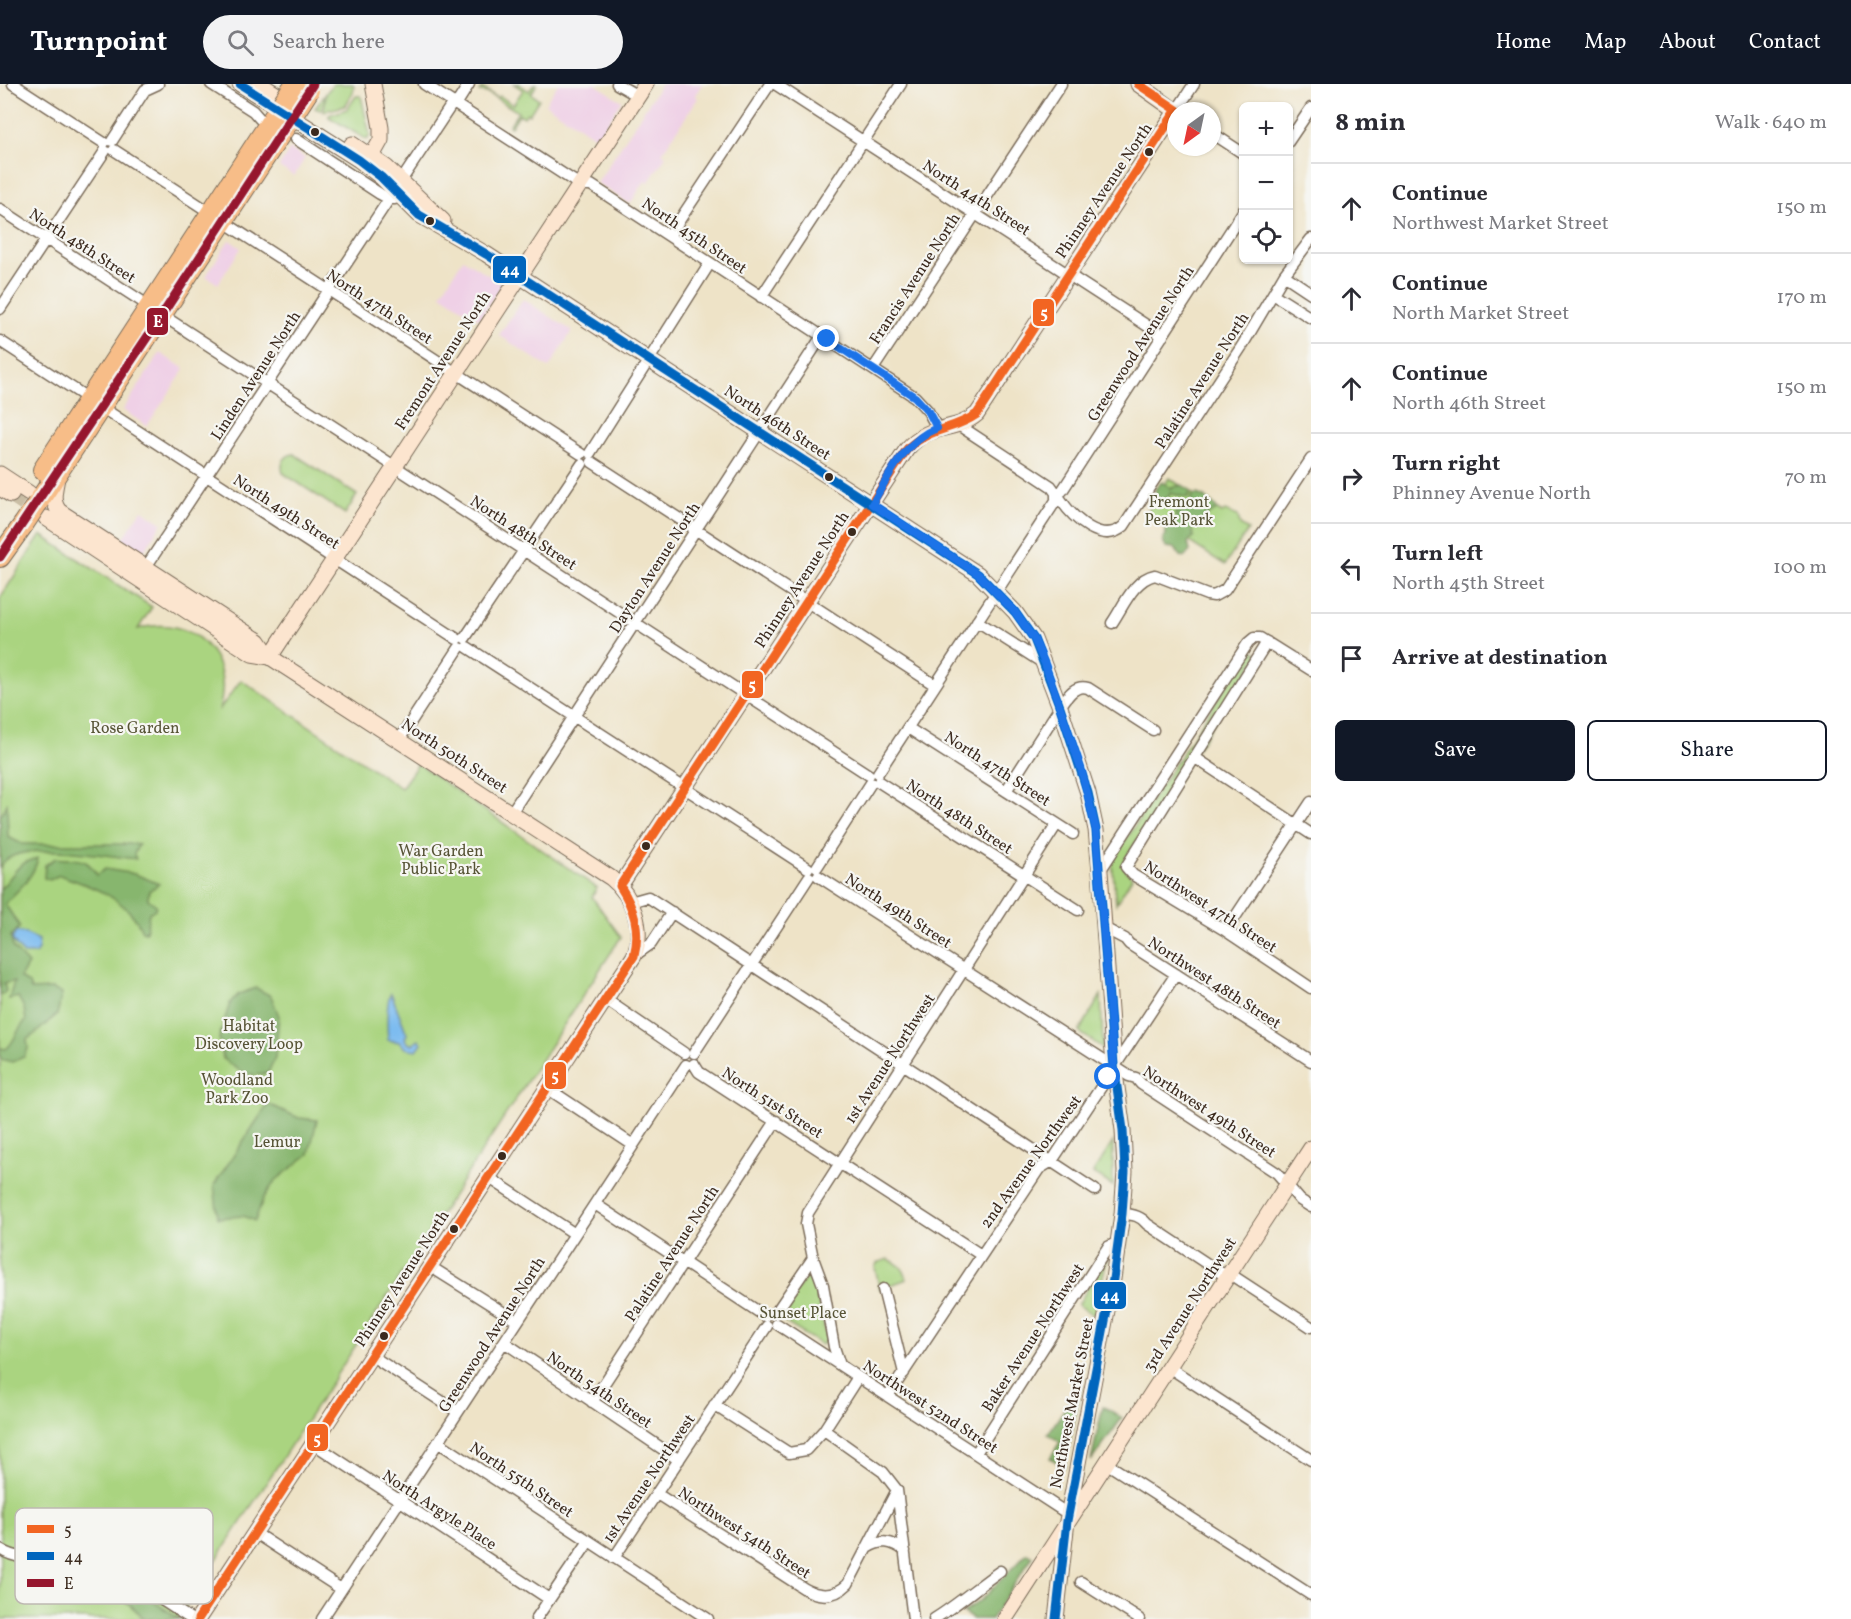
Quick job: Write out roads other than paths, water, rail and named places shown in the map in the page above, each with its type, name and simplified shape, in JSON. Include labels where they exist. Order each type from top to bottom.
[{"type":"highway","points":[[0,557],[18,521],[25,499],[95,403],[306,86]]},
{"type":"highway","points":[[25,499],[58,472],[95,403]]},
{"type":"highway","points":[[0,538],[18,521]]},
{"type":"street","name":"North 47th Street","points":[[13,84],[935,685]]},
{"type":"street","points":[[0,309],[145,90],[158,84]]},
{"type":"street","name":"North 46th Street","points":[[211,84],[253,111],[366,158],[401,181],[433,213],[486,254]]},
{"type":"street","name":"North 46th Street","points":[[240,84],[281,121],[418,214],[486,254],[978,574],[997,591],[1034,639],[1060,706]]},
{"type":"street","name":"North 46th Street","points":[[260,84],[281,121]]},
{"type":"street","points":[[366,158],[381,140],[373,84]]},
{"type":"street","name":"North 45th Street","points":[[424,84],[580,184],[591,185],[873,369],[920,401],[937,428]]},
{"type":"street","points":[[401,181],[469,84]]},
{"type":"street","points":[[617,84],[642,90]]},
{"type":"street","points":[[669,236],[770,84]]},
{"type":"street","name":"North 44th Street","points":[[775,84],[1163,336]]},
{"type":"street","points":[[761,297],[901,84]]},
{"type":"street","name":"Francis Avenue North","points":[[873,369],[1061,84]]},
{"type":"street","points":[[1138,84],[1167,104]]},
{"type":"street","name":"Phinney Avenue North","points":[[1183,102],[1194,84]]},
{"type":"street","name":"Fremont Avenue North","points":[[270,657],[642,90]]},
{"type":"street","points":[[1293,135],[1311,108]]},
{"type":"street","name":"Phinney Avenue North","points":[[213,1596],[634,956],[638,944],[638,931],[630,902],[620,886],[912,443],[937,428],[971,419],[982,408],[1167,126]]},
{"type":"street","points":[[1221,139],[1239,150]]},
{"type":"street","name":"North 46th Street","points":[[366,158],[396,198]]},
{"type":"street","name":"Linden Avenue North","points":[[146,567],[329,291],[396,198]]},
{"type":"street","name":"North 48th Street","points":[[0,208],[635,624],[1025,876]]},
{"type":"street","name":"Greenwood Avenue North","points":[[689,1053],[752,964],[908,728],[1239,218]]},
{"type":"street","name":"Palatine Avenue North","points":[[1059,496],[1071,515],[1100,533],[1111,533],[1120,529],[1242,345],[1284,275],[1311,239]]},
{"type":"street","points":[[399,740],[650,360],[710,263]]},
{"type":"street","points":[[1284,275],[1311,292]]},
{"type":"street","points":[[1273,294],[1311,318]]},
{"type":"street","name":"Dayton Avenue North","points":[[511,813],[822,336]]},
{"type":"street","name":"North 49th Street","points":[[0,341],[964,970]]},
{"type":"street","points":[[957,424],[1051,486],[1059,496]]},
{"type":"street","points":[[1112,623],[1139,583],[1155,575],[1189,590],[1214,596],[1225,590],[1311,459]]},
{"type":"street","name":"North 50th Street","points":[[58,472],[54,495],[55,506],[59,511],[259,641],[270,657],[620,886]]},
{"type":"street","name":"North 50th Street","points":[[0,474],[25,499],[252,654],[270,657]]},
{"type":"street","points":[[977,621],[1045,664]]},
{"type":"street","points":[[1100,871],[1248,643],[1254,638],[1260,638],[1311,670]]},
{"type":"street","points":[[1267,642],[1194,757],[1311,834]]},
{"type":"street","points":[[1006,791],[1060,706],[1077,688],[1083,687],[1153,730]]},
{"type":"street","name":"Northwest Market Street","points":[[1056,1619],[1073,1488],[1113,1279],[1125,1172],[1123,1130],[1114,1066],[1096,830],[1088,794],[1060,706]]},
{"type":"street","name":"North 47th Street","points":[[908,728],[1073,834]]},
{"type":"street","name":"Northwest 47th Street","points":[[1194,757],[1126,867],[1133,875],[1226,931],[1311,988]]},
{"type":"street","points":[[1226,931],[1311,802]]},
{"type":"street","name":"1st Avenue Northwest","points":[[614,1558],[813,1258],[806,1217],[902,1063],[1057,824]]},
{"type":"street","points":[[1025,876],[1078,910]]},
{"type":"street","points":[[630,902],[648,897],[1095,1190]]},
{"type":"street","name":"Phinney Avenue North","points":[[634,956],[651,944],[672,912]]},
{"type":"street","name":"Northwest 48th Street","points":[[1104,928],[1125,939],[1129,944],[1311,1061]]},
{"type":"street","name":"Northwest 49th Street","points":[[964,970],[1129,1076],[1136,1078],[1141,1084],[1277,1173],[1300,1200],[1311,1208]]},
{"type":"street","name":"2nd Avenue Northwest","points":[[888,1396],[1040,1168],[1052,1161],[1176,974]]},
{"type":"street","points":[[605,999],[697,1059],[690,1065]]},
{"type":"street","name":"Greenwood Avenue North","points":[[322,1619],[633,1145],[690,1065]]},
{"type":"street","name":"North 51st Street","points":[[690,1065],[981,1255]]},
{"type":"street","points":[[547,1088],[633,1145]]},
{"type":"street","name":"Palatine Avenue North","points":[[592,1402],[776,1121]]},
{"type":"street","name":"3rd Avenue Northwest","points":[[1005,1619],[1068,1518],[1170,1368],[1311,1148]]},
{"type":"street","points":[[488,1178],[575,1233]]},
{"type":"street","name":"Northwest 52nd Street","points":[[595,1204],[976,1453],[1068,1518]]},
{"type":"street","points":[[1122,1214],[1134,1215],[1144,1220],[1221,1273],[1230,1274],[1311,1327]]},
{"type":"street","name":"Baker Avenue Northwest","points":[[976,1453],[1108,1247],[1118,1242]]},
{"type":"street","points":[[813,1258],[825,1295],[834,1347],[840,1365]]},
{"type":"street","points":[[431,1267],[518,1321]]},
{"type":"street","points":[[883,1289],[904,1373]]},
{"type":"street","name":"North 54th Street","points":[[504,1342],[679,1460]]},
{"type":"street","points":[[372,1356],[458,1412]]},
{"type":"street","points":[[1170,1368],[1311,1460]]},
{"type":"street","points":[[714,1406],[789,1453],[806,1450],[824,1430],[858,1377]]},
{"type":"street","points":[[824,1430],[883,1472],[897,1490],[913,1619]]},
{"type":"street","name":"North 55th Street","points":[[438,1442],[708,1619]]},
{"type":"street","name":"North Argyle Place","points":[[314,1444],[549,1599]]},
{"type":"street","points":[[1106,1463],[1311,1595]]},
{"type":"street","points":[[1073,1488],[1080,1489],[1096,1479]]},
{"type":"street","points":[[867,1548],[897,1490]]},
{"type":"street","name":"Northwest 54th Street","points":[[657,1494],[805,1589],[818,1595],[836,1593],[844,1588],[867,1548]]},
{"type":"street","points":[[255,1533],[341,1589]]},
{"type":"street","name":"1st Avenue Northwest","points":[[536,1619],[589,1541]]},
{"type":"street","points":[[867,1548],[878,1542],[885,1542],[905,1551]]},
{"type":"street","points":[[0,1549],[15,1557]]},
{"type":"street","points":[[1037,1568],[1061,1567]]},
{"type":"street","points":[[934,1619],[958,1604],[1000,1571]]},
{"type":"street","points":[[1081,1581],[1140,1619]]},
{"type":"street","points":[[168,1604],[187,1616]]},
{"type":"water","points":[[16,932],[39,940],[35,954],[24,954],[17,947],[12,939]]},
{"type":"water","points":[[391,993],[407,1034],[405,1038],[407,1043],[413,1044],[419,1040],[422,1043],[417,1050],[405,1048],[400,1042],[388,1040],[387,1022]]},
{"type":"tunnel","points":[[11,495],[41,515]]},
{"type":"park label","name":"Fremont Peak Park","points":[[1179,510]]},
{"type":"park label","name":"Rose Garden","points":[[135,727]]},
{"type":"park label","name":"War Garden Public Park","points":[[441,859]]},
{"type":"park label","name":"Habitat Discovery Loop","points":[[249,1034]]},
{"type":"park label","name":"Woodland Park Zoo","points":[[237,1088]]},
{"type":"park label","name":"Lemur","points":[[277,1141]]},
{"type":"park label","name":"Sunset Place","points":[[803,1312]]}]
